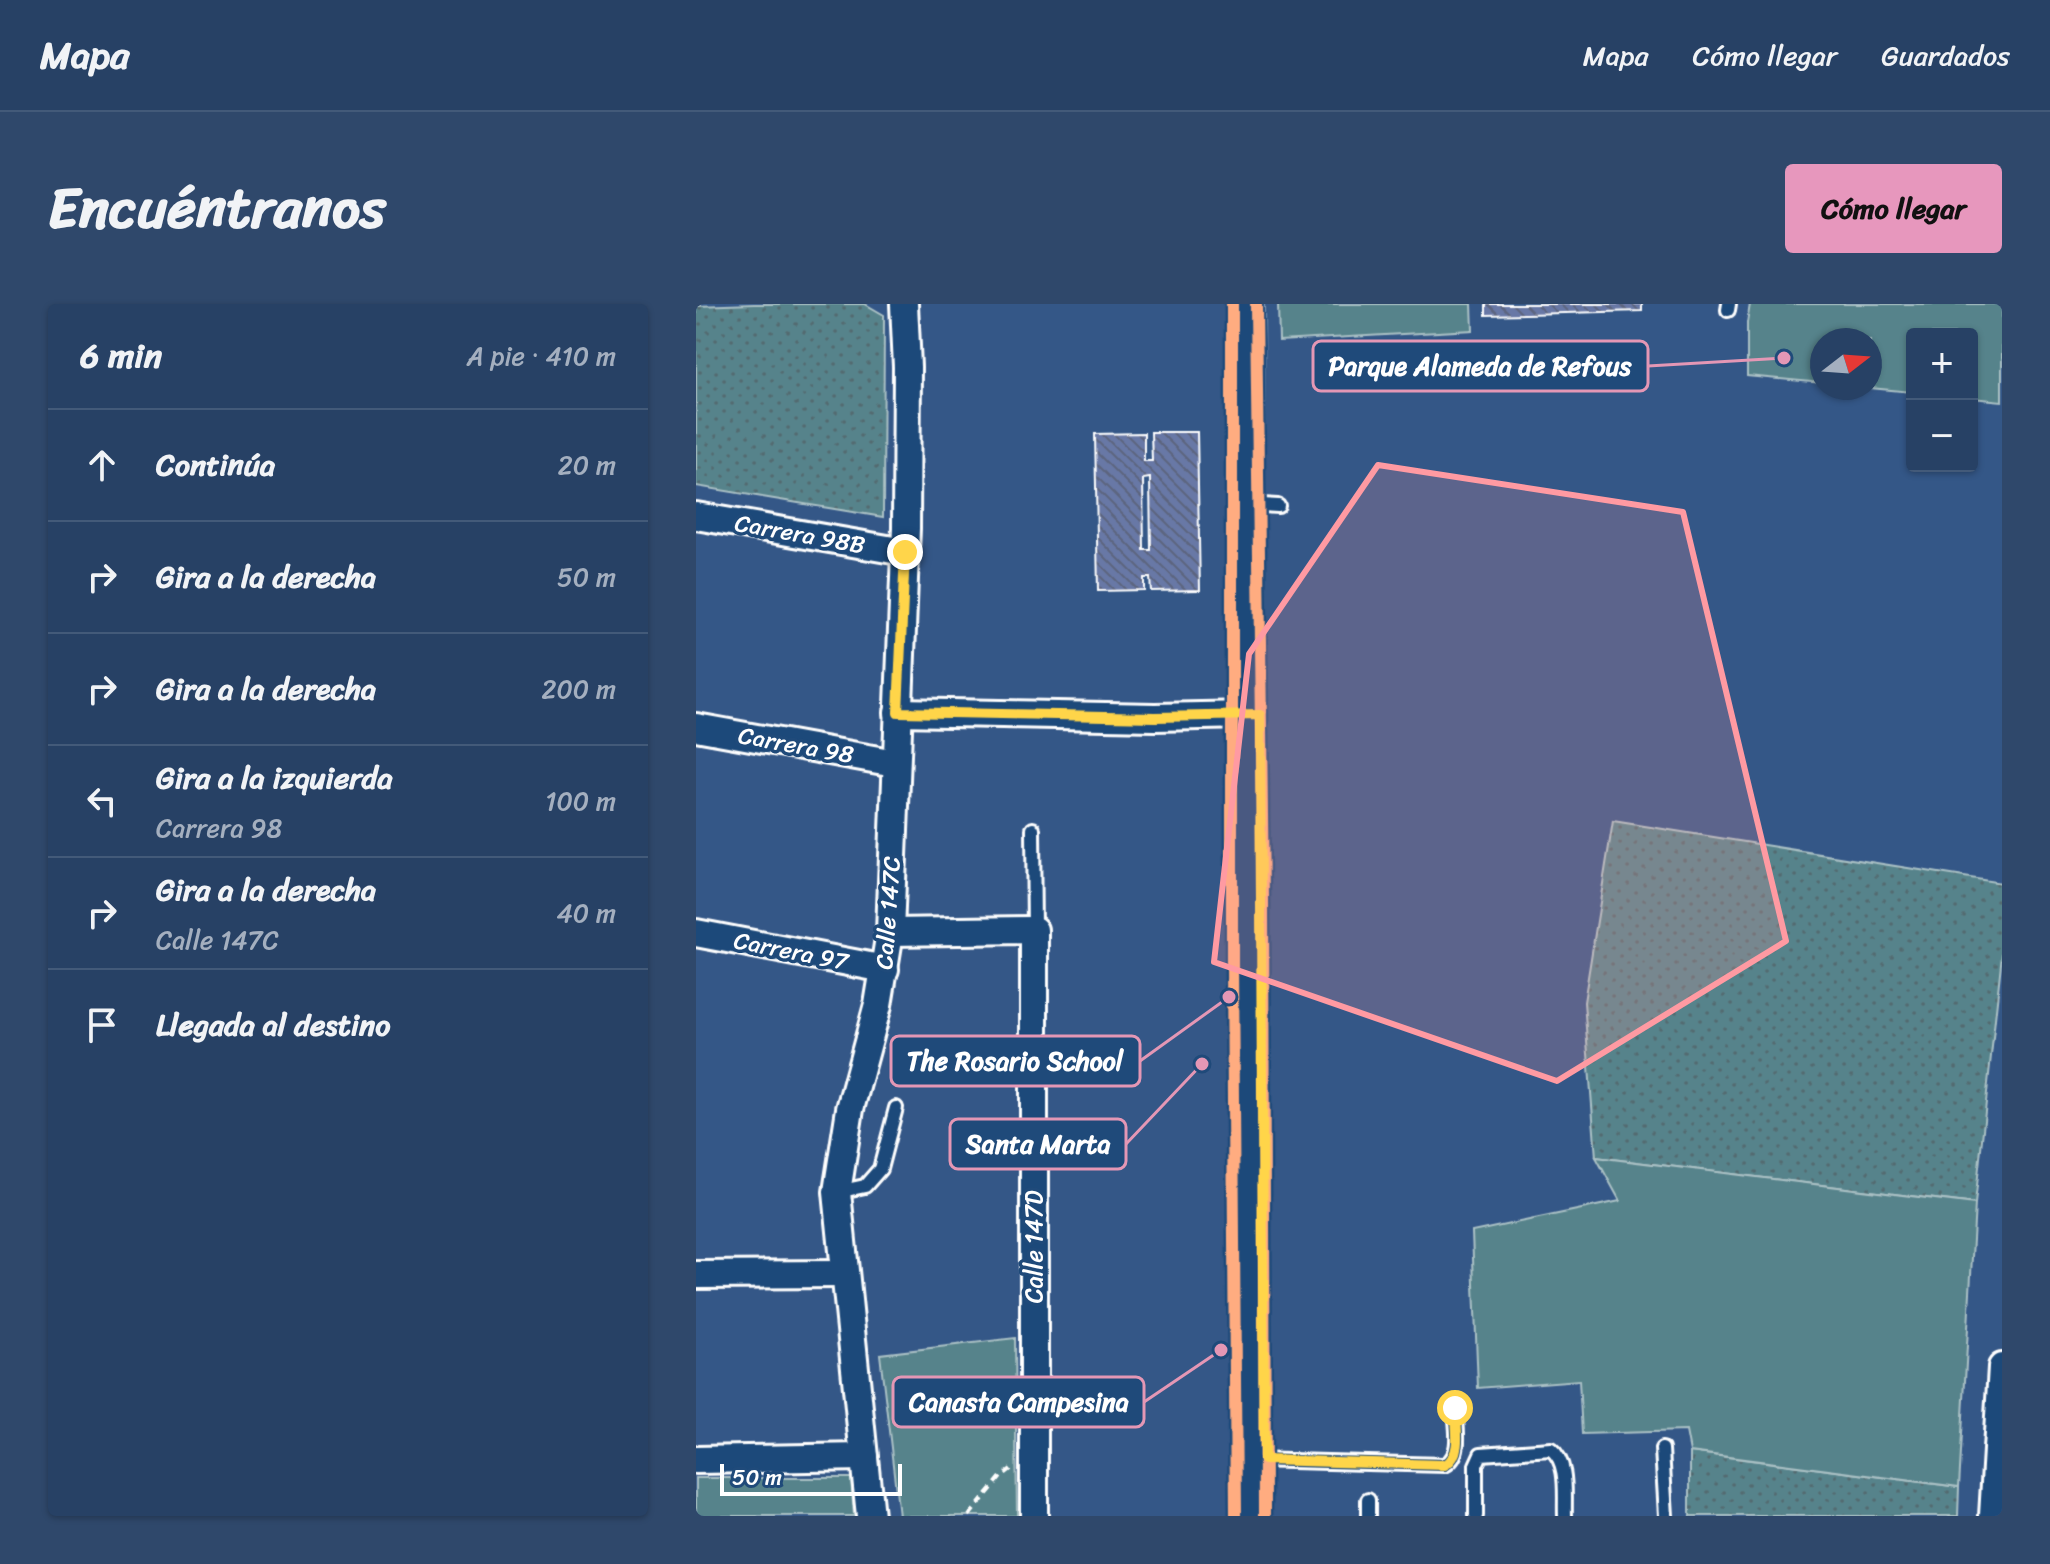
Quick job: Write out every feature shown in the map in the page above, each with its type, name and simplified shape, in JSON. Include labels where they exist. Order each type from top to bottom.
[{"type":"street","name":"Calle 147C","points":[[870,1516],[837,1192],[850,1109],[885,969],[890,932],[905,552],[907,367],[904,304]]},
{"type":"street","points":[[1246,304],[1263,505],[1248,715],[1250,1516]]},
{"type":"street","name":"Carrera 98B","points":[[696,516],[905,552]]},
{"type":"street","points":[[898,712],[1155,717],[1248,715]]},
{"type":"street","name":"Carrera 98","points":[[696,727],[895,763]]},
{"type":"street","points":[[890,932],[1034,930]]},
{"type":"street","name":"Calle 147D","points":[[1034,930],[1034,1516]]},
{"type":"street","name":"Carrera 97","points":[[696,933],[885,969]]},
{"type":"street","points":[[696,1275],[845,1274]]},
{"type":"street","points":[[1993,1516],[2002,1367]]},
{"type":"street","points":[[696,1460],[864,1457]]},
{"type":"lane","points":[[1033,829],[1034,930]]},
{"type":"lane","points":[[837,1192],[865,1186],[880,1169],[896,1108]]},
{"type":"lane","points":[[1249,1460],[1445,1465],[1457,1453],[1455,1408]]},
{"type":"lane","points":[[1476,1516],[1476,1465],[1481,1454],[1551,1449],[1559,1455],[1563,1466],[1565,1516]]},
{"type":"lane","points":[[1662,1449],[1666,1516]]},
{"type":"lane","points":[[1368,1500],[1368,1516]]},
{"type":"path","points":[[969,1516],[1001,1477],[1034,1449]]},
{"type":"highlighted area","points":[[1378,465],[1683,512],[1786,941],[1557,1081],[1214,962],[1249,654]]},
{"type":"green space","points":[[865,304],[884,315],[883,517],[696,486],[696,306]]},
{"type":"green space","points":[[1278,304],[1472,304],[1473,330],[1279,341]]},
{"type":"green space","points":[[1750,304],[2002,304],[2002,401],[1978,399],[1978,328],[1906,328],[1906,391],[1882,389],[1882,328],[1810,328],[1810,382],[1747,376]]},
{"type":"green space","points":[[1613,821],[2002,883],[2002,954],[1975,1204],[1596,1157],[1584,1002]]},
{"type":"green space","points":[[1596,1157],[1975,1204],[1959,1487],[1690,1452],[1686,1431],[1582,1434],[1579,1380],[1478,1388],[1472,1232],[1620,1201]]},
{"type":"green space","points":[[1015,1338],[1017,1516],[899,1516],[880,1354]]},
{"type":"green space","points":[[1690,1452],[1959,1487],[1958,1516],[1690,1516]]},
{"type":"green space","points":[[696,1478],[851,1478],[854,1516],[696,1516]]},
{"type":"building","points":[[1486,304],[1642,304],[1642,311],[1486,315]]},
{"type":"building","points":[[1151,432],[1197,432],[1200,590],[1151,591],[1150,578],[1144,578],[1144,590],[1098,591],[1095,434],[1144,433],[1144,461],[1152,461]],"holes":[[[1150,478],[1151,550],[1144,550],[1143,479]]]},
{"type":"cycle path","points":[[1232,304],[1236,1516]]},
{"type":"cycle path","points":[[1256,304],[1263,899],[1265,1516]]},
{"type":"place","name":"Parque Alameda de Refous","points":[[1784,358]]},
{"type":"place","name":"The Rosario School","points":[[1229,997]]},
{"type":"place","name":"Santa Marta","points":[[1202,1064]]},
{"type":"place","name":"Canasta Campesina","points":[[1221,1350]]},
{"type":"route","points":[[905,552],[898,712],[1155,717],[1260,715],[1264,1460],[1445,1465],[1457,1453],[1455,1408]]}]
